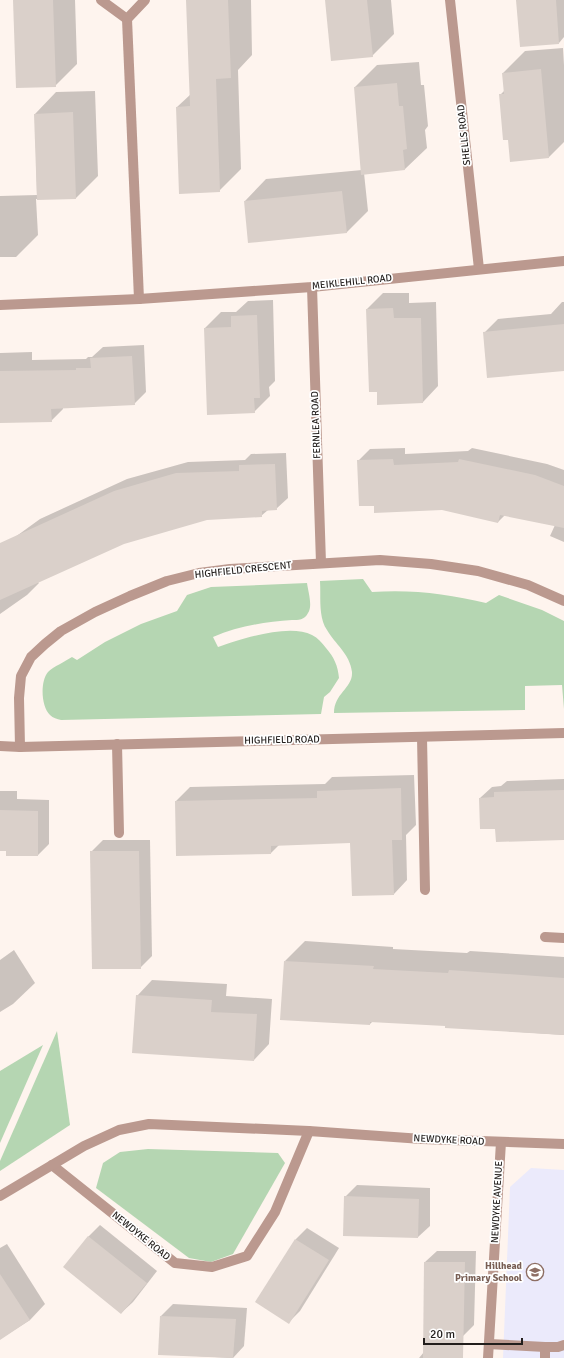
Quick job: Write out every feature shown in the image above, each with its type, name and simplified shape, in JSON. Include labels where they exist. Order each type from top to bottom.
[{"type":"street","points":[[101,0],[127,19]]},
{"type":"street","points":[[140,299],[127,19],[145,0]]},
{"type":"street","name":"SHELLS ROAD","points":[[450,0],[479,269]]},
{"type":"street","name":"MEIKLEHILL ROAD","points":[[0,305],[140,299],[312,287],[564,261]]},
{"type":"street","name":"FERNLEA ROAD","points":[[312,287],[321,563]]},
{"type":"street","name":"HIGHFIELD CRESCENT","points":[[20,747],[19,698],[21,676],[31,657],[61,632],[95,612],[130,596],[192,574],[230,569],[380,560],[431,564],[478,571],[528,585],[564,602]]},
{"type":"street","name":"HIGHFIELD ROAD","points":[[0,746],[20,747],[564,733]]},
{"type":"street","points":[[422,737],[424,890]]},
{"type":"street","points":[[117,744],[119,833]]},
{"type":"street","points":[[545,937],[564,938]]},
{"type":"street","name":"NEWDYKE ROAD","points":[[0,1196],[84,1146],[119,1130],[149,1124],[310,1131],[422,1139],[564,1144]]},
{"type":"street","name":"NEWDYKE ROAD","points":[[52,1165],[175,1263],[212,1267],[247,1256],[275,1212],[310,1131]]},
{"type":"street","name":"NEWDYKE AVENUE","points":[[488,1358],[500,1142]]},
{"type":"street","points":[[489,1344],[545,1347],[558,1347],[564,1345]]},
{"type":"street","points":[[545,1347],[545,1358]]},
{"type":"shaded area","name":"Hillhead Primary School","points":[[531,1168],[564,1170],[564,1358],[503,1358],[510,1187]]},
{"type":"green space","points":[[363,579],[372,592],[401,591],[430,593],[486,603],[499,595],[542,610],[564,621],[564,709],[562,685],[525,686],[525,710],[334,713],[337,700],[350,682],[352,672],[351,666],[345,654],[324,625],[320,606],[320,581]]},
{"type":"green space","points":[[307,583],[310,606],[307,615],[303,618],[299,620],[252,625],[213,637],[218,647],[239,640],[278,631],[302,632],[312,635],[329,651],[337,666],[339,678],[330,692],[324,697],[321,714],[61,720],[52,717],[47,711],[43,700],[43,687],[45,676],[50,670],[72,657],[77,660],[105,642],[141,624],[177,611],[187,595],[211,587]]},
{"type":"green space","points":[[57,1031],[70,1125],[0,1171],[0,1161]]},
{"type":"green space","points":[[43,1045],[0,1143],[0,1071]]},
{"type":"green space","points":[[148,1149],[278,1153],[285,1163],[233,1254],[211,1262],[189,1258],[96,1188],[103,1163],[120,1152]]},
{"type":"building","points":[[13,0],[53,0],[56,87],[16,88]]},
{"type":"building","points":[[186,0],[228,0],[231,78],[216,79],[220,192],[179,194],[176,107],[190,106]]},
{"type":"building","points":[[325,0],[367,0],[373,57],[331,61]]},
{"type":"building","points":[[516,0],[556,0],[559,44],[520,47]]},
{"type":"building","points":[[541,69],[549,158],[510,162],[508,140],[503,140],[499,94],[504,94],[502,73]]},
{"type":"building","points":[[397,83],[399,106],[403,106],[407,149],[403,150],[405,170],[361,175],[354,87]]},
{"type":"building","points":[[73,112],[76,199],[37,200],[34,114]]},
{"type":"building","points":[[342,191],[347,233],[248,243],[244,201]]},
{"type":"building","points":[[393,308],[394,318],[421,318],[423,403],[377,405],[377,392],[369,392],[366,309]]},
{"type":"building","points":[[257,315],[260,398],[254,398],[255,413],[207,415],[204,328],[231,327],[231,316]]},
{"type":"building","points":[[564,324],[564,371],[487,378],[483,332]]},
{"type":"building","points":[[132,356],[135,405],[51,409],[52,422],[0,423],[0,371],[76,370],[76,368],[91,368],[90,358]]},
{"type":"building","points":[[393,459],[394,465],[458,462],[459,459],[535,475],[564,486],[564,528],[500,515],[498,523],[442,510],[374,513],[374,506],[359,506],[357,460]]},
{"type":"building","points":[[275,464],[277,510],[262,511],[262,517],[207,520],[124,544],[0,600],[0,543],[114,491],[176,473],[239,471],[239,465]]},
{"type":"building","points":[[401,788],[402,840],[392,840],[394,895],[352,896],[350,843],[271,846],[271,854],[176,856],[175,801],[317,798],[317,791]]},
{"type":"building","points":[[564,790],[564,840],[496,842],[495,829],[480,829],[479,798],[494,797],[494,792]]},
{"type":"building","points":[[0,810],[38,811],[38,856],[6,856],[6,851],[0,851]]},
{"type":"building","points":[[90,851],[139,851],[141,969],[92,969]]},
{"type":"building","points":[[284,961],[374,966],[373,969],[448,973],[449,970],[564,978],[564,1035],[370,1022],[370,1025],[280,1020]]},
{"type":"building","points":[[136,995],[212,1000],[211,1012],[257,1014],[254,1061],[132,1053]]},
{"type":"building","points":[[344,1196],[419,1199],[418,1238],[343,1236]]},
{"type":"building","points":[[88,1236],[147,1283],[121,1314],[63,1267]]},
{"type":"building","points":[[295,1239],[329,1260],[289,1324],[255,1302]]},
{"type":"building","points":[[424,1262],[465,1262],[463,1358],[423,1358]]},
{"type":"building","points":[[0,1274],[30,1320],[0,1340]]},
{"type":"building","points":[[160,1316],[236,1319],[233,1358],[158,1355]]},
{"type":"place","name":"Hillhead Primary School","points":[[535,1272]]}]
